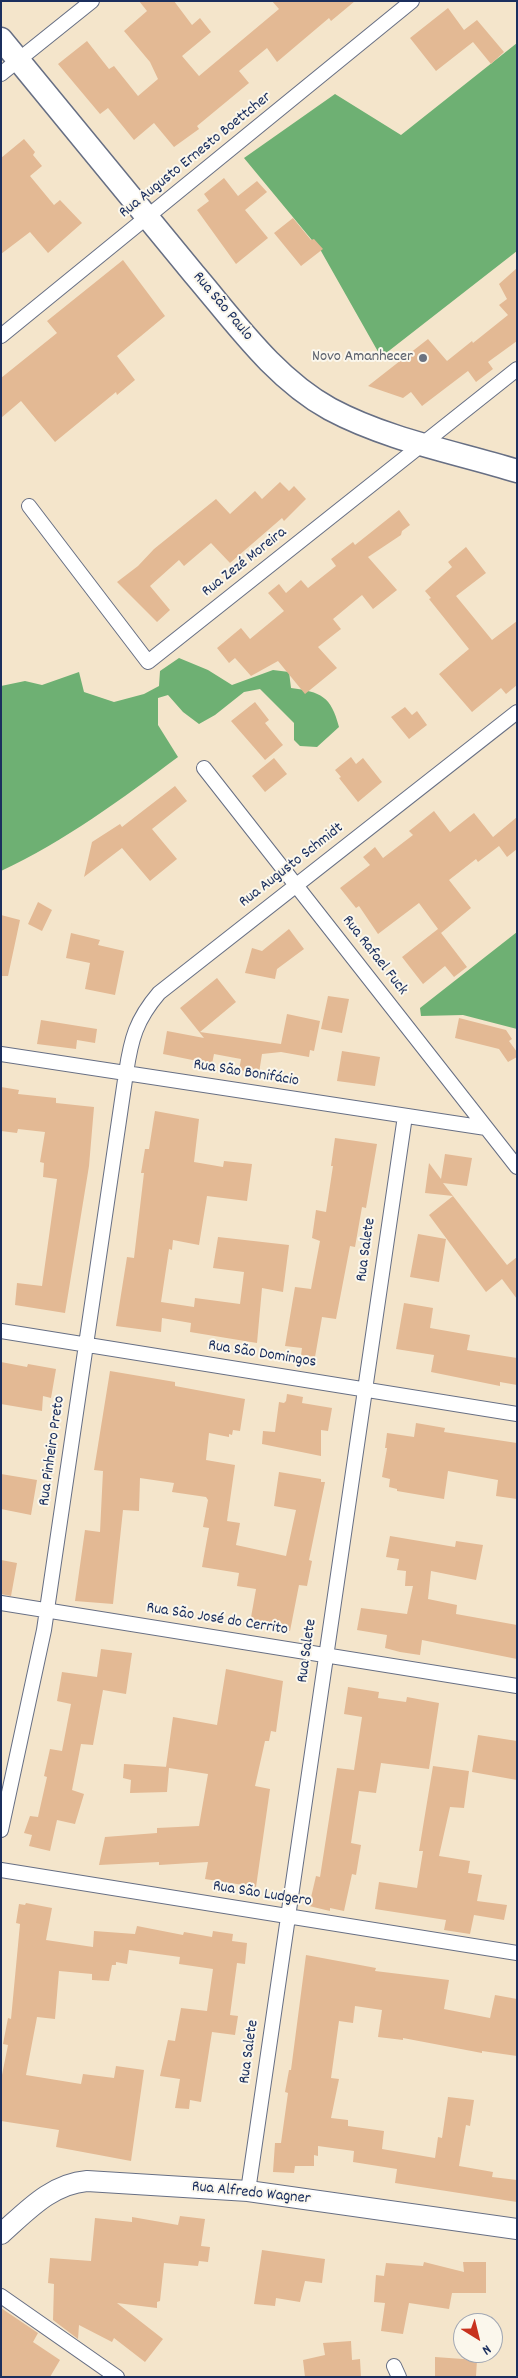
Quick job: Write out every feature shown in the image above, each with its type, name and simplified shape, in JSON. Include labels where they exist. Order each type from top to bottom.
[{"type":"main road","name":"Rua São Paulo","points":[[1,40],[259,350],[286,378],[329,408],[357,422],[423,444],[517,471]]},
{"type":"street","points":[[1,74],[92,1]]},
{"type":"street","name":"Rua Augusto Ernesto Boettcher","points":[[1,336],[412,1]]},
{"type":"street","name":"Rua Zezé Moreira","points":[[29,506],[148,662],[517,369]]},
{"type":"street","name":"Rua Augusto Schmidt","points":[[126,1073],[135,1026],[146,1008],[159,993],[517,712]]},
{"type":"street","name":"Rua Rafael Fuck","points":[[204,768],[517,1167]]},
{"type":"street","name":"Rua São Bonifácio","points":[[1,1054],[486,1128]]},
{"type":"street","name":"Rua Pinheiro Preto","points":[[1,1830],[47,1610],[126,1073]]},
{"type":"street","name":"Rua Salete","points":[[248,2191],[405,1116]]},
{"type":"street","name":"Rua São Domingos","points":[[1,1331],[517,1414]]},
{"type":"street","name":"Rua São José do Cerrito","points":[[1,1603],[517,1686]]},
{"type":"street","name":"Rua São Ludgero","points":[[1,1870],[517,1953]]},
{"type":"street","name":"Rua Alfredo Wagner","points":[[1,2234],[44,2196],[74,2182],[86,2181],[248,2191],[517,2228]]},
{"type":"street","points":[[1,2296],[117,2377]]},
{"type":"green space","points":[[517,43],[517,251],[381,357],[321,251],[244,158],[335,94],[401,135]]},
{"type":"green space","points":[[179,658],[208,670],[232,685],[273,670],[289,672],[291,688],[310,691],[323,697],[332,708],[339,727],[317,747],[300,746],[294,740],[294,723],[260,689],[244,692],[215,715],[199,724],[183,712],[168,695],[158,698],[158,725],[178,757],[114,804],[70,833],[1,871],[1,686],[25,681],[42,685],[79,672],[84,692],[114,702],[144,694],[159,686],[160,671]]},
{"type":"green space","points":[[517,932],[517,1029],[463,1015],[421,1016],[420,1008]]},
{"type":"building","points":[[139,1],[174,1],[192,25],[200,18],[211,32],[182,56],[199,76],[279,9],[272,1],[355,1],[331,21],[329,18],[277,62],[267,48],[239,71],[249,83],[197,126],[199,129],[174,147],[154,123],[134,140],[108,108],[100,114],[58,64],[87,41],[109,69],[114,66],[138,96],[158,79],[150,62],[124,31],[147,11]]},
{"type":"building","points":[[448,8],[464,30],[477,20],[504,52],[491,64],[473,42],[436,71],[410,38]]},
{"type":"building","points":[[24,139],[35,152],[33,155],[42,166],[30,176],[54,205],[60,200],[82,223],[48,253],[30,232],[1,254],[1,158]]},
{"type":"building","points":[[224,178],[238,196],[257,181],[267,192],[245,210],[268,238],[236,264],[197,210],[209,201],[204,194]]},
{"type":"building","points":[[293,218],[311,240],[314,239],[323,249],[301,266],[274,233]]},
{"type":"building","points":[[123,260],[165,316],[117,356],[135,380],[117,395],[116,392],[55,442],[21,401],[1,418],[1,378],[57,333],[47,321]]},
{"type":"building","points":[[517,268],[517,341],[488,362],[493,369],[476,382],[468,371],[422,406],[411,392],[403,398],[368,386],[428,339],[447,361],[472,341],[473,343],[508,315],[499,305],[507,299],[499,284]]},
{"type":"building","points":[[280,482],[289,491],[294,486],[306,499],[284,521],[282,518],[230,563],[211,543],[184,566],[179,560],[150,586],[170,610],[157,622],[117,582],[138,566],[154,549],[216,499],[230,514],[255,491],[262,499]]},
{"type":"building","points":[[399,510],[410,525],[402,531],[401,535],[368,557],[397,590],[373,609],[362,595],[333,619],[341,629],[318,647],[337,668],[305,694],[278,661],[251,676],[235,658],[229,663],[217,648],[241,628],[250,639],[284,611],[268,593],[279,584],[286,593],[301,580],[308,588],[336,566],[331,559],[353,542],[355,545]]},
{"type":"building","points":[[466,547],[486,573],[456,596],[492,640],[517,621],[517,685],[506,694],[501,688],[472,712],[439,674],[469,649],[429,599],[431,598],[425,591],[452,567],[448,562]]},
{"type":"building","points":[[255,702],[269,720],[265,723],[283,745],[265,760],[231,721]]},
{"type":"building","points":[[405,707],[412,715],[417,711],[427,725],[409,739],[391,717]]},
{"type":"building","points":[[351,757],[356,764],[363,758],[382,782],[358,802],[335,770]]},
{"type":"building","points":[[274,758],[287,774],[265,792],[252,776]]},
{"type":"building","points":[[175,786],[187,801],[152,829],[177,859],[150,881],[122,848],[84,877],[92,842],[120,824],[122,827]]},
{"type":"building","points":[[434,811],[450,832],[474,813],[493,837],[517,817],[517,849],[507,857],[499,846],[478,862],[476,859],[449,880],[471,908],[441,933],[419,903],[378,934],[359,906],[356,908],[340,888],[370,865],[363,857],[375,847],[383,858],[413,835],[409,831]]},
{"type":"building","points":[[38,902],[52,910],[42,931],[28,924]]},
{"type":"building","points":[[1,915],[20,920],[8,976],[1,976]]},
{"type":"building","points":[[289,929],[304,949],[277,969],[275,979],[245,973],[252,948],[262,951]]},
{"type":"building","points":[[438,929],[467,967],[454,977],[445,966],[423,984],[402,957]]},
{"type":"building","points":[[71,933],[100,940],[98,945],[124,951],[115,995],[85,989],[90,963],[66,958]]},
{"type":"building","points":[[217,978],[236,1002],[200,1032],[281,1044],[287,1014],[320,1021],[314,1051],[310,1050],[309,1057],[281,1052],[262,1054],[259,1073],[239,1070],[241,1059],[214,1054],[212,1064],[163,1054],[167,1031],[204,1038],[180,1008]]},
{"type":"building","points":[[328,996],[349,999],[342,1033],[321,1029]]},
{"type":"building","points":[[459,1018],[506,1030],[512,1039],[509,1041],[517,1052],[517,1057],[508,1062],[499,1049],[455,1038]]},
{"type":"building","points":[[41,1020],[97,1029],[95,1043],[77,1040],[76,1049],[37,1044]]},
{"type":"building","points":[[342,1051],[380,1057],[375,1086],[337,1081]]},
{"type":"building","points":[[1,1087],[19,1090],[18,1094],[56,1098],[56,1103],[94,1107],[89,1166],[65,1313],[15,1305],[17,1283],[42,1286],[57,1179],[43,1177],[44,1163],[40,1162],[45,1132],[18,1129],[17,1133],[1,1131]]},
{"type":"building","points":[[155,1111],[199,1119],[194,1162],[223,1167],[224,1161],[252,1164],[247,1201],[207,1196],[199,1245],[173,1240],[172,1250],[169,1249],[161,1302],[194,1307],[195,1298],[240,1304],[244,1272],[213,1268],[218,1237],[289,1245],[283,1292],[262,1288],[257,1343],[190,1332],[191,1323],[162,1318],[161,1332],[116,1326],[127,1257],[134,1258],[144,1173],[141,1173],[145,1149],[149,1149]]},
{"type":"building","points":[[335,1138],[377,1144],[366,1208],[362,1207],[355,1247],[350,1246],[336,1319],[322,1317],[315,1357],[301,1355],[302,1348],[285,1346],[295,1287],[311,1289],[320,1241],[312,1238],[316,1210],[326,1212]]},
{"type":"building","points":[[445,1154],[472,1158],[467,1186],[443,1183],[453,1196],[425,1193],[429,1163],[441,1179]]},
{"type":"building","points":[[453,1196],[507,1265],[517,1257],[517,1299],[502,1279],[486,1292],[429,1215]]},
{"type":"building","points":[[418,1234],[446,1239],[439,1282],[410,1277]]},
{"type":"building","points":[[404,1303],[433,1308],[430,1328],[470,1335],[467,1350],[517,1358],[517,1385],[500,1382],[500,1386],[431,1372],[434,1355],[396,1349]]},
{"type":"building","points":[[1,1362],[27,1367],[28,1364],[56,1369],[51,1398],[43,1396],[42,1411],[1,1404]]},
{"type":"building","points":[[110,1371],[175,1382],[175,1386],[245,1399],[240,1431],[233,1430],[232,1435],[229,1434],[229,1437],[209,1433],[206,1460],[235,1465],[227,1521],[240,1523],[236,1545],[286,1556],[296,1510],[274,1506],[279,1472],[321,1479],[321,1482],[325,1482],[309,1560],[312,1561],[307,1586],[299,1585],[290,1631],[250,1623],[256,1589],[237,1586],[239,1573],[202,1567],[209,1528],[203,1527],[208,1500],[206,1497],[172,1492],[174,1483],[140,1478],[139,1511],[123,1510],[113,1604],[75,1601],[85,1530],[100,1532],[103,1471],[94,1470]]},
{"type":"building","points":[[287,1394],[303,1397],[302,1403],[332,1408],[328,1431],[321,1430],[321,1456],[262,1444],[263,1431],[275,1432],[279,1402],[284,1403],[286,1401]]},
{"type":"building","points":[[416,1423],[445,1428],[444,1432],[517,1443],[517,1499],[496,1496],[498,1480],[448,1471],[444,1499],[397,1491],[397,1489],[389,1487],[390,1479],[382,1477],[387,1448],[385,1448],[387,1433],[414,1437]]},
{"type":"building","points":[[1,1474],[37,1480],[31,1515],[1,1509]]},
{"type":"building","points":[[390,1536],[455,1547],[456,1541],[483,1545],[476,1580],[431,1571],[428,1599],[457,1605],[456,1614],[517,1625],[517,1659],[422,1640],[420,1655],[400,1652],[385,1648],[387,1635],[357,1630],[361,1608],[407,1614],[413,1586],[405,1586],[406,1571],[397,1570],[399,1559],[386,1557]]},
{"type":"building","points":[[1,1560],[17,1563],[11,1596],[1,1594]]},
{"type":"building","points":[[101,1649],[132,1653],[126,1694],[103,1690],[93,1745],[81,1744],[72,1790],[84,1794],[75,1824],[57,1820],[50,1851],[29,1846],[32,1835],[24,1833],[30,1816],[38,1817],[47,1777],[44,1776],[50,1749],[62,1751],[71,1704],[57,1701],[62,1672],[97,1677]]},
{"type":"building","points":[[226,1669],[283,1681],[276,1732],[271,1731],[269,1741],[265,1741],[255,1786],[270,1789],[256,1887],[205,1879],[208,1862],[159,1865],[159,1862],[99,1865],[105,1837],[157,1833],[157,1828],[199,1826],[208,1774],[169,1768],[167,1792],[130,1793],[131,1780],[123,1778],[124,1764],[166,1767],[173,1717],[217,1725]]},
{"type":"building","points":[[348,1687],[379,1692],[378,1698],[406,1702],[407,1697],[439,1703],[429,1769],[381,1763],[376,1793],[359,1791],[351,1843],[361,1845],[356,1875],[352,1874],[344,1911],[330,1908],[330,1911],[309,1906],[316,1876],[320,1877],[337,1768],[354,1770],[362,1717],[344,1714]]},
{"type":"building","points":[[478,1735],[517,1741],[517,1780],[472,1772]]},
{"type":"building","points":[[433,1766],[469,1771],[464,1808],[450,1807],[439,1856],[470,1861],[468,1873],[482,1875],[477,1901],[507,1905],[504,1920],[474,1915],[470,1934],[444,1930],[446,1920],[375,1909],[379,1882],[417,1888],[423,1851],[419,1851]]},
{"type":"building","points":[[26,1903],[52,1908],[46,1940],[93,1947],[94,1931],[135,1934],[137,1926],[183,1935],[184,1932],[212,1937],[213,1931],[233,1934],[232,1941],[247,1943],[245,1964],[237,1963],[230,2015],[238,2016],[235,2035],[212,2032],[201,2102],[190,2100],[189,2109],[175,2108],[180,2079],[160,2076],[168,2040],[175,2041],[181,2008],[207,2011],[213,1969],[179,1964],[180,1957],[129,1950],[127,1964],[116,1962],[116,1965],[112,1965],[109,1981],[92,1980],[92,1974],[59,1971],[55,2019],[37,2017],[26,2075],[81,2084],[83,2074],[114,2078],[116,2066],[144,2070],[131,2161],[56,2147],[59,2130],[1,2121],[1,2080],[8,2045],[3,2044],[8,2018],[11,2019],[20,1924],[16,1923],[19,1904],[25,1905]]},
{"type":"building","points":[[306,1955],[376,1968],[375,1971],[449,1980],[444,2009],[490,2018],[495,1995],[517,1999],[517,2056],[482,2051],[482,2053],[403,2038],[403,2040],[378,2037],[382,2010],[355,2006],[353,2023],[339,2021],[331,2078],[339,2079],[331,2118],[348,2120],[348,2126],[384,2131],[382,2149],[435,2158],[438,2137],[442,2138],[448,2097],[474,2100],[470,2126],[466,2125],[459,2166],[493,2172],[492,2177],[517,2180],[517,2202],[395,2183],[397,2169],[353,2162],[354,2151],[318,2146],[318,2156],[314,2155],[314,2166],[295,2166],[294,2173],[273,2172],[275,2143],[281,2143],[288,2093],[285,2092],[289,2070],[291,2070]]},
{"type":"building","points":[[180,2216],[205,2219],[201,2246],[210,2247],[208,2262],[199,2261],[198,2266],[164,2263],[160,2301],[157,2302],[157,2308],[117,2303],[163,2339],[145,2362],[114,2338],[112,2342],[79,2325],[78,2339],[53,2320],[54,2284],[48,2283],[50,2258],[91,2261],[95,2218],[132,2222],[132,2217],[178,2225]]},
{"type":"building","points":[[262,2250],[325,2259],[322,2283],[305,2281],[300,2302],[276,2298],[275,2306],[254,2304]]},
{"type":"building","points":[[424,2262],[464,2272],[463,2262],[486,2262],[486,2293],[452,2293],[449,2309],[409,2303],[403,2334],[381,2331],[385,2303],[374,2302],[376,2275],[384,2276],[386,2263],[423,2266]]},
{"type":"building","points":[[1,2308],[38,2333],[33,2342],[60,2360],[50,2377],[1,2377]]},
{"type":"building","points":[[351,2341],[352,2360],[360,2359],[361,2377],[305,2377],[303,2360],[325,2355],[323,2343]]},
{"type":"building","points":[[435,2357],[453,2358],[453,2363],[477,2363],[476,2376],[435,2377]]},
{"type":"place","name":"Novo Amanhecer","points":[[423,358]]}]
